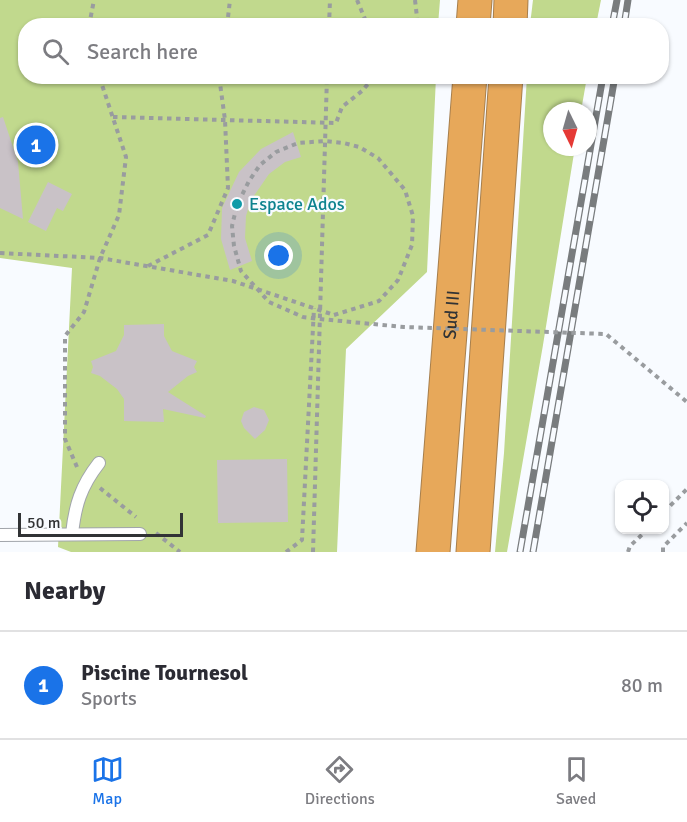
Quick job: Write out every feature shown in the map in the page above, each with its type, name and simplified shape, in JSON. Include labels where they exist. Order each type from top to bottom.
[{"type":"highway","points":[[467,0],[468,18]]},
{"type":"highway","points":[[474,18],[475,0]]},
{"type":"highway","points":[[510,18],[511,0]]},
{"type":"highway","name":"Sud III","points":[[433,552],[469,84]]},
{"type":"highway","points":[[473,552],[505,84]]},
{"type":"lane","points":[[72,534],[75,511],[88,477],[99,463]]},
{"type":"lane","points":[[0,535],[72,534],[145,529]]},
{"type":"path","points":[[91,18],[94,0]]},
{"type":"path","points":[[228,18],[230,0]]},
{"type":"path","points":[[329,18],[330,0]]},
{"type":"path","points":[[357,0],[364,18]]},
{"type":"path","points":[[416,0],[417,18]]},
{"type":"path","points":[[102,84],[126,157],[119,214],[100,258],[84,312],[65,336],[65,439],[76,466],[145,529],[180,552]]},
{"type":"path","points":[[147,266],[208,235],[228,188],[225,120],[220,84]]},
{"type":"path","points":[[313,552],[327,84]]},
{"type":"path","points":[[113,117],[336,123],[342,107],[368,84]]},
{"type":"path","points":[[0,253],[100,258],[233,281],[314,308],[334,315],[379,301],[398,280],[412,245],[413,216],[405,189],[378,158],[359,147],[344,142],[298,143],[276,152],[260,165],[237,205],[232,226],[234,246],[241,271],[256,288],[269,302],[303,317],[404,327],[606,334],[687,402]]},
{"type":"path","points":[[286,552],[302,540],[314,308]]},
{"type":"path","points":[[669,507],[687,489]]},
{"type":"path","points":[[663,552],[663,547],[687,523]]},
{"type":"path","points":[[628,552],[630,546],[643,534]]},
{"type":"green space","points":[[0,0],[440,0],[439,18],[18,18],[18,84],[436,84],[427,272],[346,349],[337,552],[71,552],[58,547],[72,268],[0,258]]},
{"type":"green space","points":[[533,0],[601,0],[597,18],[531,18]]},
{"type":"green space","points":[[527,84],[586,84],[583,102],[543,102],[543,156],[574,156],[507,552],[495,552],[504,453]]},
{"type":"building","points":[[3,117],[18,162],[23,219],[0,208],[0,118]]},
{"type":"building","name":"Espace Ados","points":[[293,132],[301,157],[285,162],[269,174],[251,200],[246,216],[245,238],[252,261],[230,270],[221,239],[222,208],[239,172],[261,149]]},
{"type":"building","points":[[48,182],[72,194],[63,211],[57,208],[46,231],[28,222]]},
{"type":"building","points":[[164,324],[164,336],[172,351],[197,361],[194,367],[197,372],[188,376],[168,392],[206,416],[205,418],[163,409],[164,422],[124,421],[124,399],[117,389],[100,376],[91,373],[93,367],[91,361],[116,351],[124,335],[124,325]]},
{"type":"building","points":[[254,407],[264,410],[269,420],[265,430],[255,439],[244,428],[241,421],[244,412]]},
{"type":"building","points":[[287,459],[288,522],[218,523],[217,460]]},
{"type":"railway","points":[[614,18],[617,0]]},
{"type":"railway","points":[[625,18],[628,0]]},
{"type":"railway","points":[[520,552],[602,84]]},
{"type":"railway","points":[[533,552],[614,84]]},
{"type":"place","name":"Piscine Tournesol","points":[[36,145]]},
{"type":"place","name":"Espace Ados","points":[[237,204]]}]
